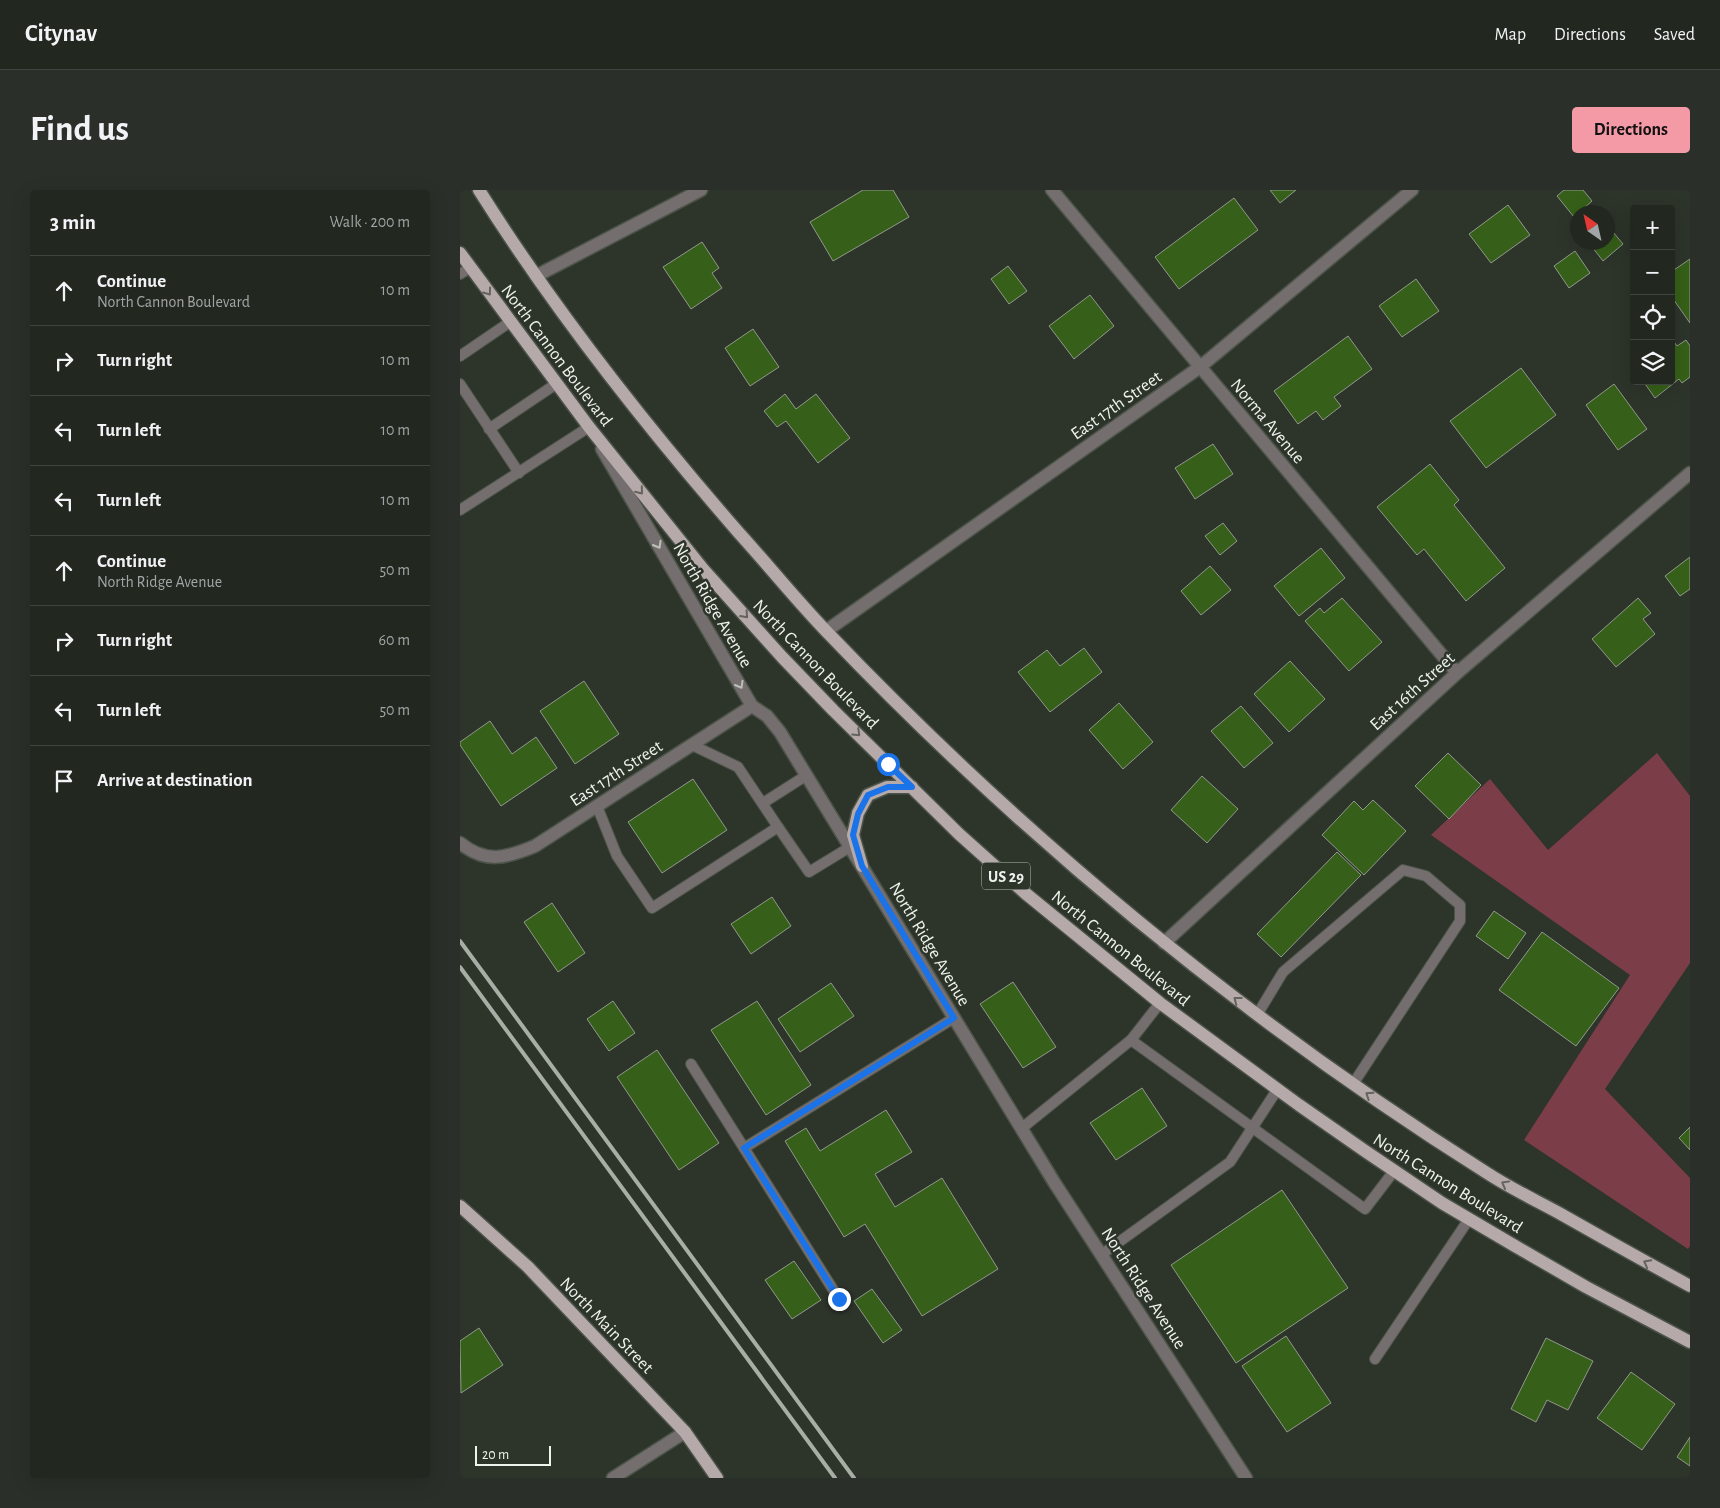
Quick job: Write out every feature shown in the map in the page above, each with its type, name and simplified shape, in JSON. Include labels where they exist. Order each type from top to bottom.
[{"type":"main road","name":"North Cannon Boulevard","points":[[478,190],[536,276],[646,422],[706,494],[826,631],[905,710],[1038,835],[1164,944],[1281,1033],[1353,1084],[1491,1176],[1690,1286]]},
{"type":"main road","name":"North Cannon Boulevard","points":[[460,253],[465,271],[510,322],[589,427],[703,568],[782,657],[833,710],[959,834],[1025,893],[1160,1003],[1277,1090],[1394,1171],[1469,1219],[1586,1287],[1690,1342]]},
{"type":"main road","points":[[862,866],[853,835],[858,814],[868,795],[888,787],[912,787]]},
{"type":"main road","name":"North Main Street","points":[[460,1206],[528,1267],[685,1432],[717,1478]]},
{"type":"street","points":[[536,276],[701,190]]},
{"type":"street","name":"Norma Avenue","points":[[1052,190],[1457,674]]},
{"type":"street","name":"East 17th Street","points":[[826,631],[1200,367],[1412,190]]},
{"type":"street","name":"North Ridge Avenue","points":[[589,427],[752,706],[767,716],[780,732],[1022,1128],[1246,1478]]},
{"type":"street","name":"East 16th Street","points":[[1164,944],[1457,674],[1690,473]]},
{"type":"street","name":"East 17th Street","points":[[460,842],[467,848],[494,858],[514,855],[535,846],[752,706]]},
{"type":"street","points":[[613,1478],[685,1432]]},
{"type":"lane","points":[[460,356],[510,322]]},
{"type":"lane","points":[[460,384],[519,473]]},
{"type":"lane","points":[[489,429],[556,384]]},
{"type":"lane","points":[[460,510],[589,427]]},
{"type":"lane","points":[[692,745],[738,767],[809,872],[850,846]]},
{"type":"lane","points":[[763,803],[806,775]]},
{"type":"lane","points":[[597,806],[617,856],[652,908],[778,827]]},
{"type":"lane","points":[[1257,1015],[1283,972],[1403,870],[1426,876],[1460,905],[1460,920],[1353,1084]]},
{"type":"lane","points":[[1022,1128],[1131,1040],[1160,1003]]},
{"type":"lane","points":[[744,1148],[954,1018]]},
{"type":"lane","points":[[1131,1040],[1365,1209],[1394,1171]]},
{"type":"lane","points":[[691,1064],[839,1299]]},
{"type":"lane","points":[[1102,1255],[1230,1162],[1277,1090]]},
{"type":"lane","points":[[1375,1359],[1469,1219]]},
{"type":"shaded area","points":[[1657,753],[1690,796],[1690,963],[1605,1089],[1690,1178],[1690,1246],[1688,1249],[1524,1140],[1630,975],[1431,835],[1490,779],[1548,850]]},
{"type":"building","points":[[863,190],[893,190],[909,217],[833,261],[810,222]]},
{"type":"building","points":[[1270,190],[1296,190],[1280,203]]},
{"type":"building","points":[[1564,190],[1583,190],[1592,201],[1588,205],[1570,205],[1570,212],[1557,196]]},
{"type":"building","points":[[1234,198],[1258,230],[1179,289],[1155,257]]},
{"type":"building","points":[[1508,205],[1530,235],[1491,263],[1469,234]]},
{"type":"building","points":[[1615,234],[1623,244],[1603,261],[1594,250],[1615,250]]},
{"type":"building","points":[[702,242],[719,268],[712,273],[722,288],[691,309],[663,267]]},
{"type":"building","points":[[1575,251],[1590,273],[1569,288],[1554,266]]},
{"type":"building","points":[[1690,259],[1690,323],[1675,302],[1675,269]]},
{"type":"building","points":[[1008,266],[1027,291],[1009,304],[991,279]]},
{"type":"building","points":[[1416,279],[1439,311],[1402,337],[1379,306]]},
{"type":"building","points":[[1090,295],[1114,326],[1074,359],[1049,326]]},
{"type":"building","points":[[753,329],[779,367],[750,386],[725,348]]},
{"type":"building","points":[[1348,336],[1372,369],[1334,397],[1341,406],[1323,420],[1316,411],[1298,424],[1274,391]]},
{"type":"building","points":[[1686,340],[1690,346],[1690,377],[1682,383],[1679,379],[1675,382],[1675,343],[1677,346]]},
{"type":"building","points":[[1521,368],[1556,415],[1486,468],[1450,421]]},
{"type":"building","points":[[1614,384],[1647,429],[1618,450],[1586,405]]},
{"type":"building","points":[[1646,385],[1671,385],[1655,398]]},
{"type":"building","points":[[785,394],[796,409],[816,394],[850,438],[818,463],[786,421],[777,427],[764,411]]},
{"type":"building","points":[[1213,444],[1233,474],[1195,499],[1175,468]]},
{"type":"building","points":[[1430,464],[1459,500],[1454,505],[1505,568],[1466,601],[1424,549],[1417,555],[1377,507]]},
{"type":"building","points":[[1223,523],[1237,541],[1220,555],[1205,536]]},
{"type":"building","points":[[1321,548],[1345,578],[1299,616],[1274,586]]},
{"type":"building","points":[[1690,557],[1690,589],[1680,596],[1665,576]]},
{"type":"building","points":[[1210,566],[1231,590],[1201,615],[1181,591]]},
{"type":"building","points":[[1342,598],[1382,642],[1349,671],[1305,621],[1320,608],[1324,613]]},
{"type":"building","points":[[1638,598],[1651,613],[1643,619],[1655,634],[1616,667],[1592,639]]},
{"type":"building","points":[[1084,648],[1102,672],[1050,712],[1018,672],[1047,650],[1060,666]]},
{"type":"building","points":[[1290,661],[1325,699],[1289,732],[1254,694]]},
{"type":"building","points":[[584,681],[619,734],[575,764],[540,711]]},
{"type":"building","points":[[1119,703],[1153,742],[1123,769],[1089,730]]},
{"type":"building","points":[[1241,706],[1273,743],[1244,768],[1211,731]]},
{"type":"building","points":[[490,721],[512,754],[536,737],[557,768],[501,806],[460,745],[460,742]]},
{"type":"building","points":[[1448,753],[1481,785],[1449,819],[1415,786]]},
{"type":"building","points":[[1202,776],[1238,809],[1207,843],[1171,810]]},
{"type":"building","points":[[693,779],[727,830],[662,873],[628,822]]},
{"type":"building","points":[[1373,800],[1406,831],[1364,875],[1322,835],[1354,801],[1363,810]]},
{"type":"building","points":[[1337,852],[1361,875],[1281,957],[1257,934]]},
{"type":"building","points":[[772,897],[791,926],[751,954],[731,924]]},
{"type":"building","points":[[552,903],[585,953],[558,972],[524,922]]},
{"type":"building","points":[[1494,911],[1526,933],[1508,959],[1476,936]]},
{"type":"building","points":[[1542,932],[1619,988],[1576,1046],[1499,990]]},
{"type":"building","points":[[1013,982],[1056,1047],[1023,1068],[980,1004]]},
{"type":"building","points":[[831,983],[854,1016],[800,1052],[778,1019]]},
{"type":"building","points":[[613,1001],[635,1033],[609,1051],[587,1019]]},
{"type":"building","points":[[757,1001],[811,1085],[766,1115],[711,1030]]},
{"type":"building","points":[[657,1050],[719,1143],[679,1170],[617,1077]]},
{"type":"building","points":[[1142,1088],[1167,1126],[1116,1160],[1090,1123]]},
{"type":"building","points":[[886,1110],[912,1152],[875,1174],[895,1207],[942,1178],[998,1269],[922,1316],[865,1224],[844,1237],[785,1141],[806,1128],[820,1151]]},
{"type":"building","points":[[1690,1127],[1690,1150],[1679,1138]]},
{"type":"building","points":[[1282,1190],[1348,1288],[1236,1363],[1171,1265]]},
{"type":"building","points":[[794,1261],[821,1300],[792,1319],[765,1280]]},
{"type":"building","points":[[872,1289],[902,1330],[883,1343],[854,1301]]},
{"type":"building","points":[[479,1328],[503,1365],[461,1393],[460,1341]]},
{"type":"building","points":[[1286,1336],[1331,1403],[1287,1432],[1242,1366]]},
{"type":"building","points":[[1546,1338],[1593,1361],[1568,1410],[1547,1400],[1536,1422],[1511,1409]]},
{"type":"building","points":[[1631,1372],[1675,1404],[1642,1450],[1597,1418]]},
{"type":"building","points":[[1690,1437],[1690,1466],[1677,1457]]},
{"type":"railway","points":[[460,941],[854,1478]]},
{"type":"railway","points":[[460,967],[835,1478]]},
{"type":"route","points":[[839,1299],[744,1148],[954,1018],[862,866],[853,835],[858,814],[868,795],[888,787],[912,787],[888,764]]}]
